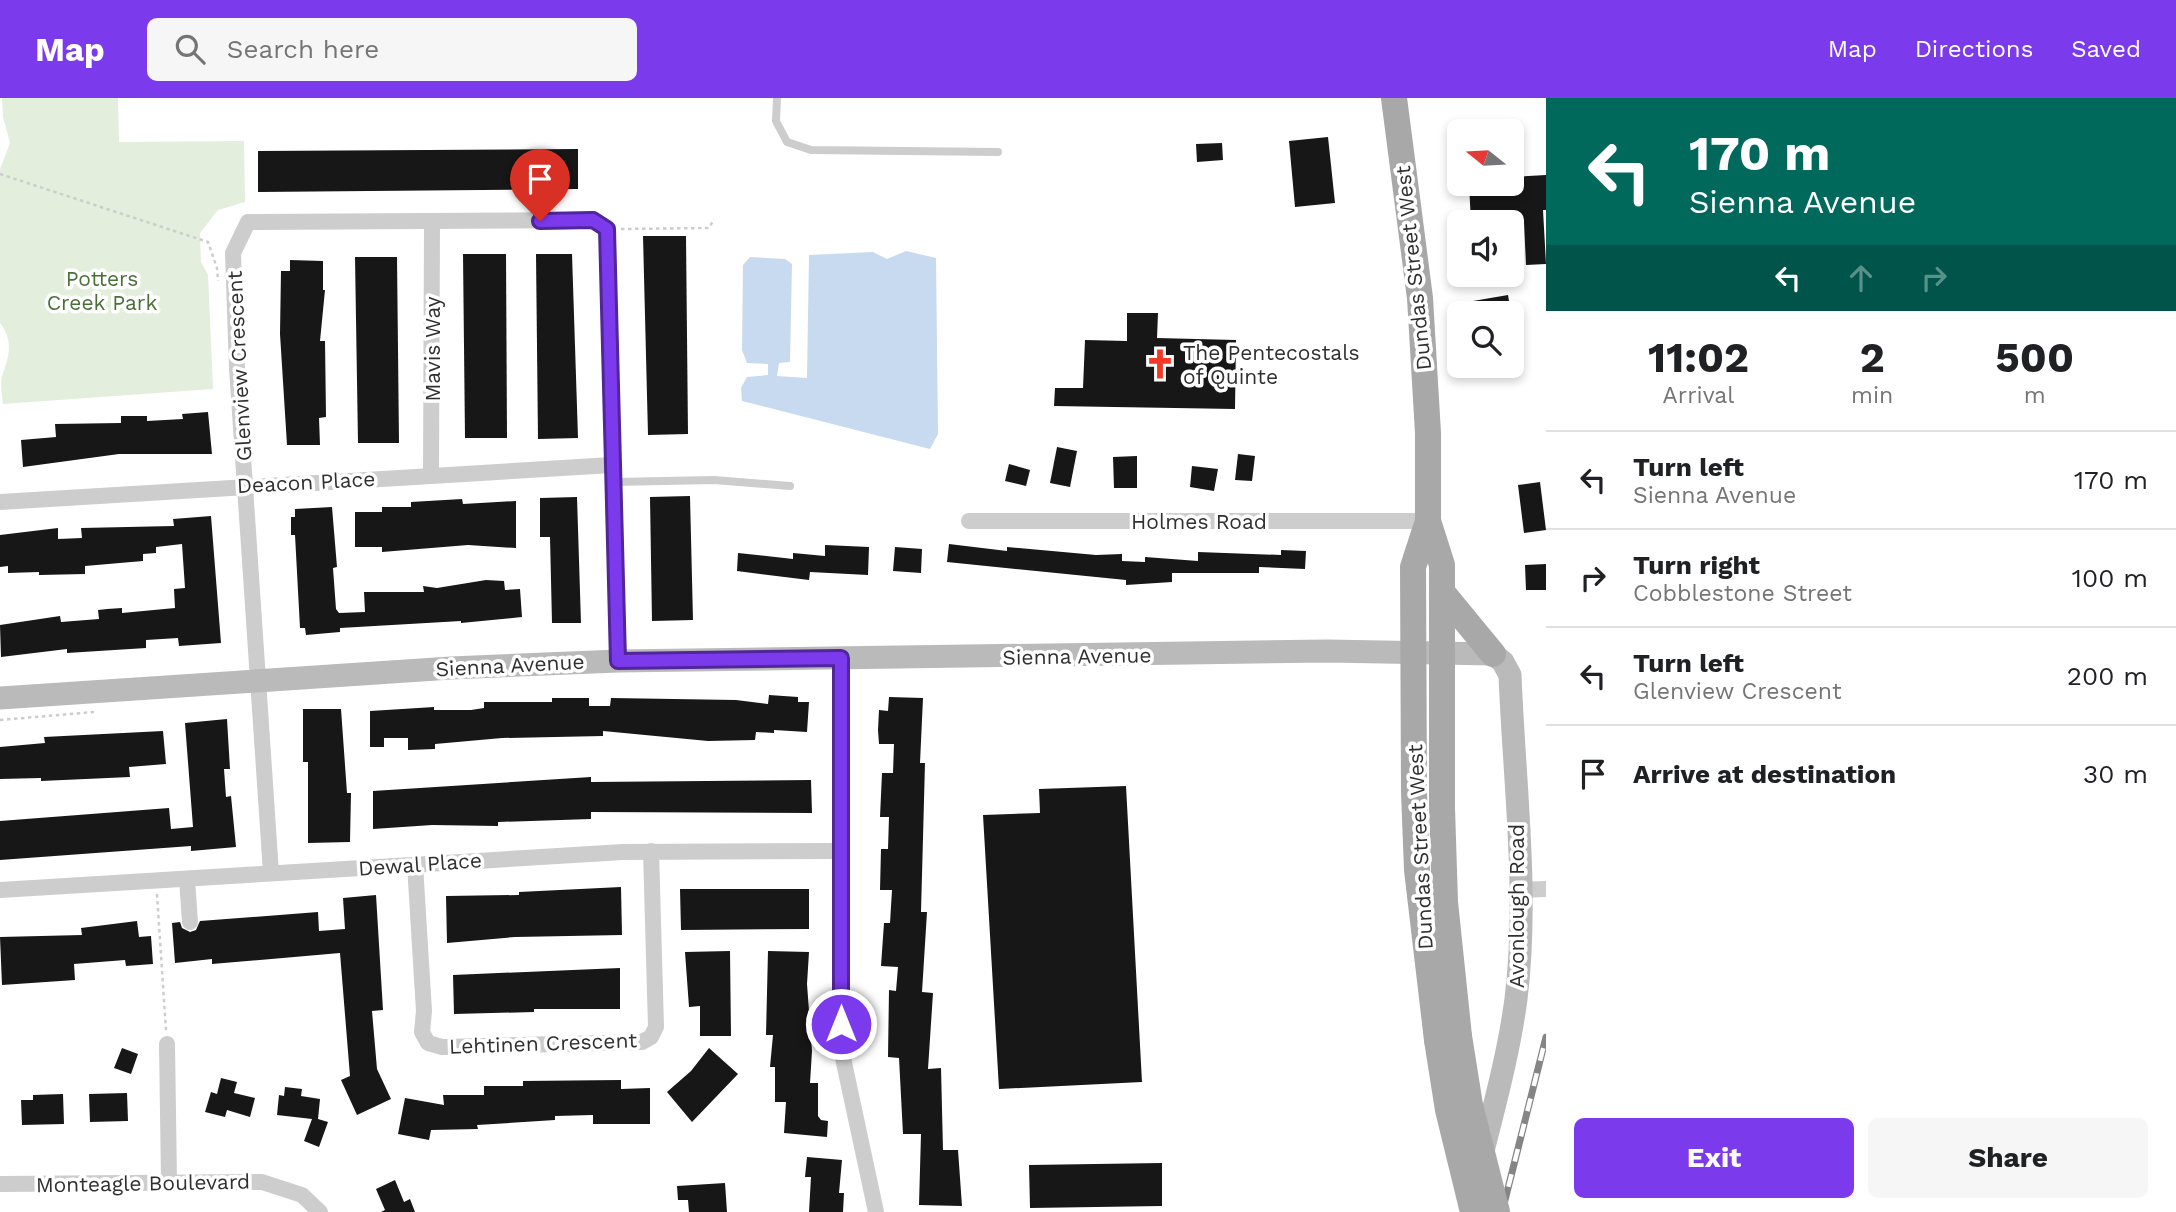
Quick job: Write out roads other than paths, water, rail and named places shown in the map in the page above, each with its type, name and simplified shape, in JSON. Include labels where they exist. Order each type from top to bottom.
[{"type":"main road","name":"Dundas Street West","points":[[1394,98],[1420,298],[1428,433],[1429,521],[1442,565],[1448,1110],[1474,1212]]},
{"type":"main road","name":"Dundas Street West","points":[[1429,521],[1413,567],[1417,870],[1448,1038],[1470,1105],[1497,1212]]},
{"type":"main road","points":[[1442,592],[1493,654]]},
{"type":"street","name":"Glenview Crescent","points":[[271,873],[245,486],[233,253],[248,222],[593,220],[607,229],[612,465]]},
{"type":"street","name":"Mavis Way","points":[[431,475],[432,223]]},
{"type":"street","name":"Deacon Place","points":[[0,502],[612,465]]},
{"type":"street","points":[[612,465],[618,661]]},
{"type":"street","name":"Holmes Road","points":[[969,521],[1429,521]]},
{"type":"street","points":[[1441,651],[1493,654]]},
{"type":"street","name":"Sienna Avenue","points":[[0,698],[258,680],[618,661],[1441,651]]},
{"type":"street","name":"Avonlough Road","points":[[1467,1212],[1508,1047],[1519,961],[1519,890],[1510,675],[1503,662],[1493,654]]},
{"type":"street","points":[[841,658],[841,1024],[844,1058],[876,1212]]},
{"type":"street","name":"Dewal Place","points":[[0,890],[651,851],[841,851]]},
{"type":"street","name":"Lehtinen Crescent","points":[[415,864],[424,1011],[422,1032],[428,1044],[442,1047],[642,1042],[651,1037],[656,1027],[651,851]]},
{"type":"street","points":[[187,878],[190,922]]},
{"type":"street","points":[[1519,890],[1546,889]]},
{"type":"street","points":[[167,1044],[169,1181]]},
{"type":"street","name":"Monteagle Boulevard","points":[[0,1184],[262,1182],[302,1195],[320,1212]]},
{"type":"lane","points":[[777,98],[776,121],[787,142],[811,150],[998,152]]},
{"type":"lane","points":[[613,482],[714,480],[790,486]]},
{"type":"water","points":[[906,251],[936,258],[938,434],[930,449],[742,401],[741,388],[747,377],[768,375],[768,364],[747,363],[742,350],[743,265],[750,257],[785,259],[792,264],[790,362],[779,363],[777,376],[807,378],[809,255],[873,252],[887,259]]},
{"type":"railway","points":[[1502,1212],[1546,1037]]},
{"type":"place","name":"The Pentecostals of Quinte","points":[[1160,364]]},
{"type":"park label","name":"Potters Creek Park","points":[[102,290]]}]
